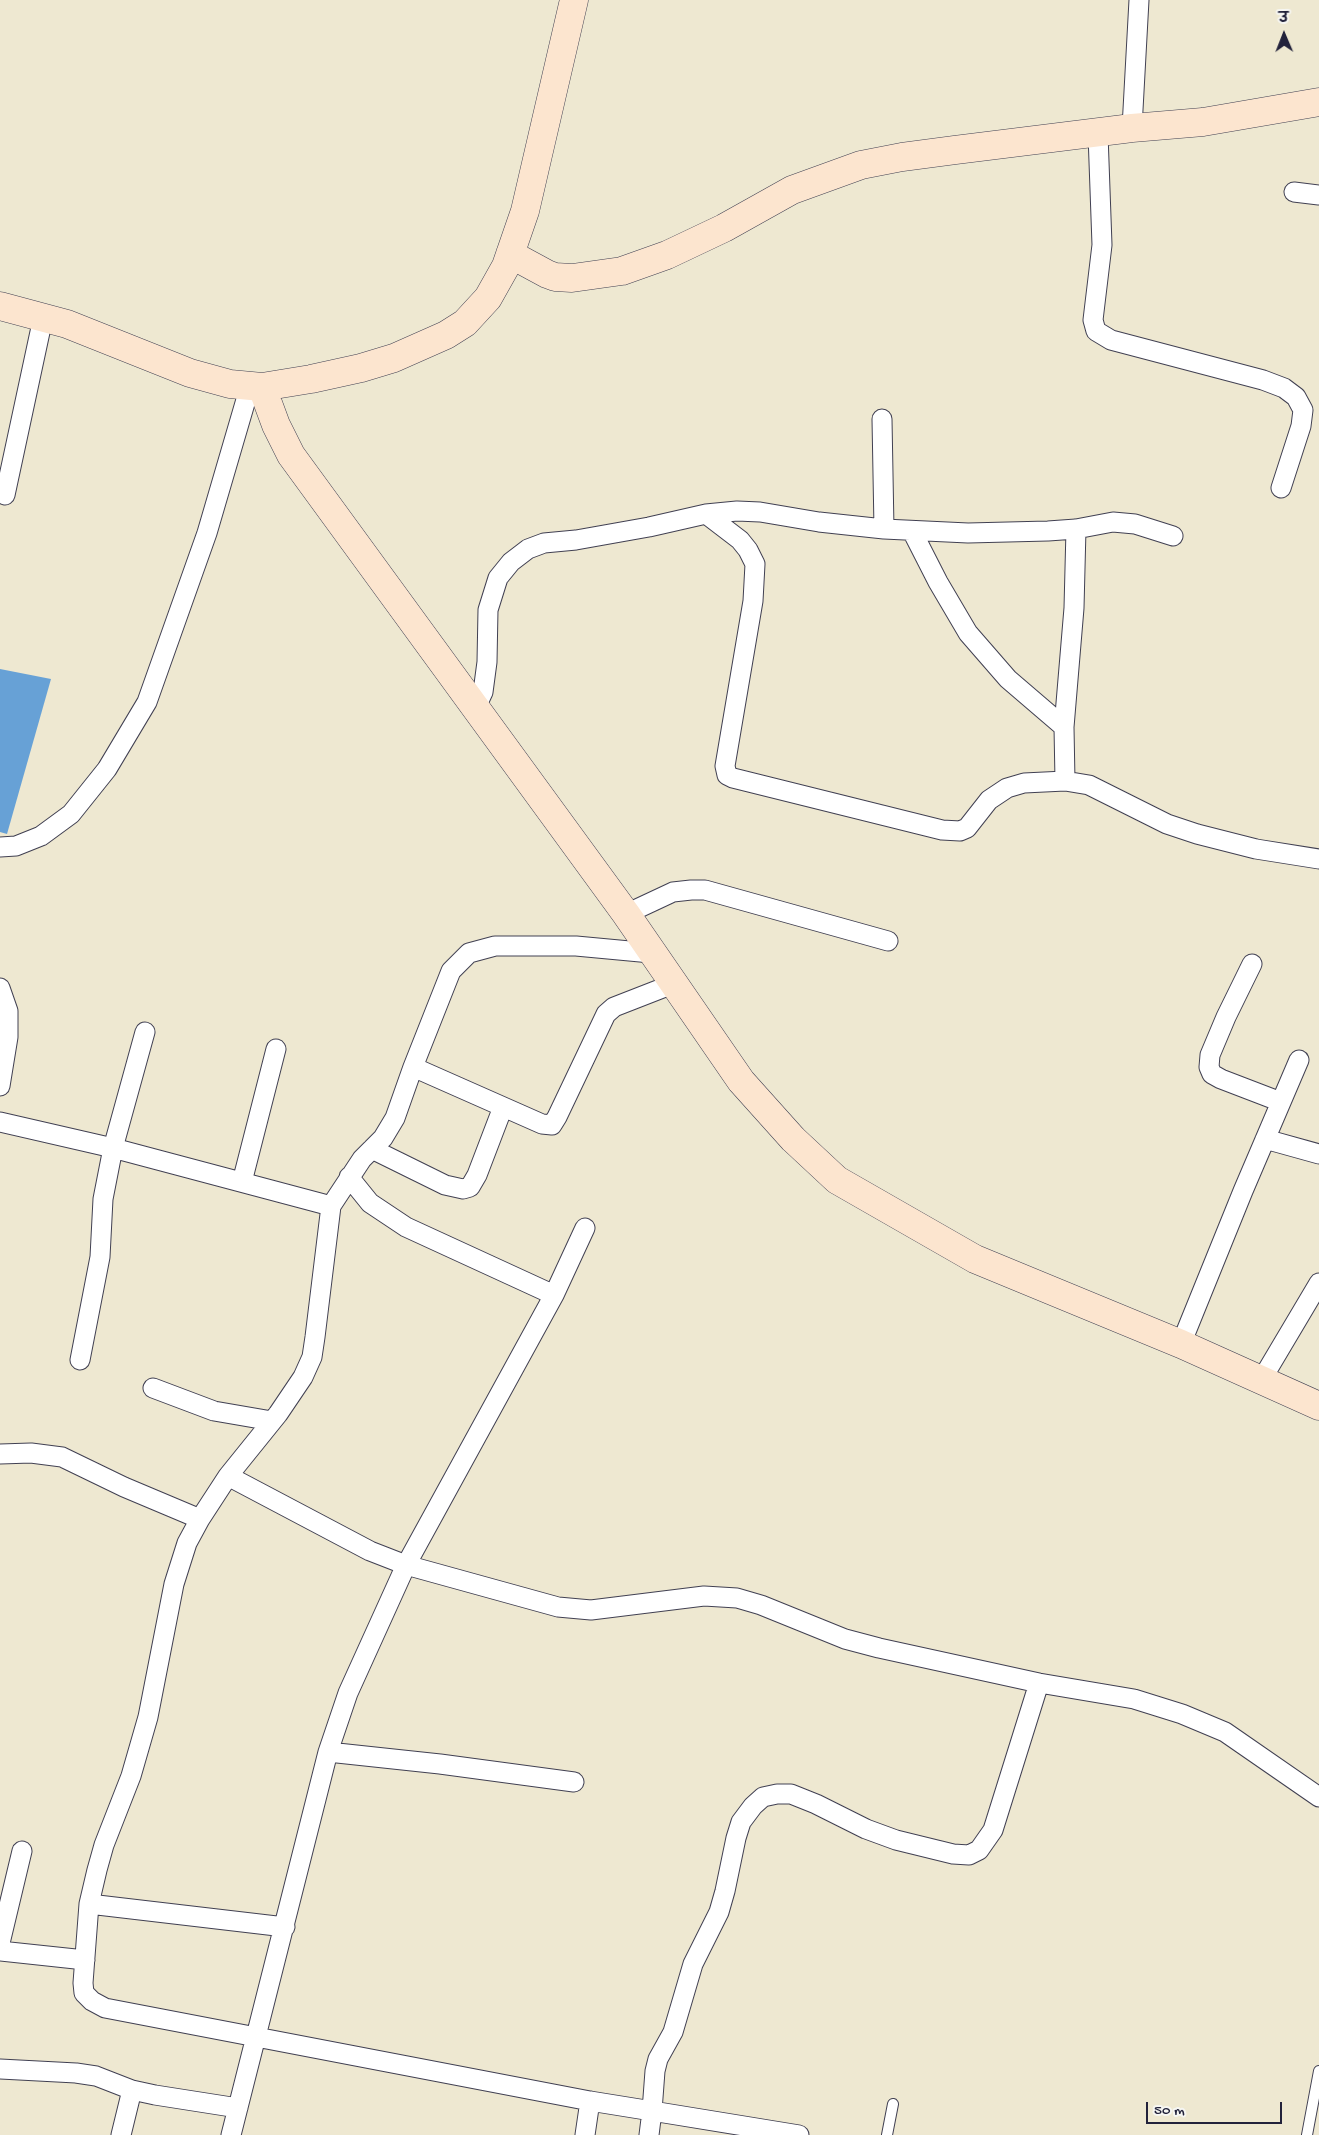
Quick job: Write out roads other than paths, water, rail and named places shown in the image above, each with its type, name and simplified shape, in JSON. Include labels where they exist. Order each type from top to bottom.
[{"type":"street","points":[[0,306],[67,324],[190,373],[230,384],[256,387],[311,379],[361,368],[394,358],[446,335],[465,322],[488,298],[506,266],[525,211],[574,0]]},
{"type":"street","points":[[1132,128],[1139,0]]},
{"type":"street","points":[[510,254],[555,277],[572,278],[622,271],[667,255],[724,228],[792,190],[861,165],[902,157],[1098,134],[1132,128],[1203,122],[1319,102]]},
{"type":"street","points":[[1098,134],[1102,245],[1093,320],[1096,331],[1111,340],[1263,380],[1284,388],[1296,397],[1303,410],[1301,426],[1281,488]]},
{"type":"street","points":[[1294,192],[1319,195]]},
{"type":"street","points":[[5,494],[43,318]]},
{"type":"street","points":[[256,387],[291,455],[626,914],[651,953],[741,1081],[793,1139],[837,1180],[975,1259],[1181,1344],[1319,1406]]},
{"type":"street","points":[[0,847],[16,846],[42,836],[71,814],[108,769],[147,702],[256,387]]},
{"type":"street","points":[[882,419],[884,529]]},
{"type":"street","points":[[476,707],[483,692],[487,662],[488,610],[498,578],[511,562],[528,549],[544,543],[649,527],[706,514],[737,510],[819,522],[912,531],[968,533],[1076,529],[1114,522],[1135,524],[1173,536]]},
{"type":"street","points":[[706,514],[740,540],[755,564],[753,601],[725,766],[727,774],[733,778],[942,830],[960,831],[968,828],[989,800],[1007,788],[1024,783],[1065,781],[1089,784],[1167,824],[1197,834],[1256,849],[1319,859]]},
{"type":"street","points":[[1065,781],[1064,727],[1074,608],[1076,529]]},
{"type":"street","points":[[912,531],[938,582],[968,633],[1008,680],[1064,727]]},
{"type":"street","points":[[626,914],[673,892],[705,890],[888,941]]},
{"type":"street","points":[[651,953],[576,946],[496,946],[469,953],[451,972],[412,1067],[395,1118],[383,1138],[349,1177],[331,1206],[312,1357],[303,1377],[272,1421],[228,1476],[187,1543],[174,1584],[148,1717],[131,1776],[104,1845],[89,1904],[84,1993],[92,2001],[105,2008],[590,2101],[799,2135]]},
{"type":"street","points":[[1252,964],[1226,1017],[1210,1055],[1208,1067],[1212,1074],[1221,1079],[1281,1102]]},
{"type":"street","points":[[412,1067],[542,1124],[552,1125],[606,1014],[614,1007],[673,984]]},
{"type":"street","points":[[0,988],[8,1011],[8,1037],[0,1086]]},
{"type":"street","points":[[80,1360],[100,1257],[102,1199],[113,1148],[145,1032]]},
{"type":"street","points":[[242,1182],[276,1049]]},
{"type":"street","points":[[1181,1344],[1299,1060]]},
{"type":"street","points":[[372,1149],[445,1185],[463,1188],[470,1187],[477,1175],[503,1107]]},
{"type":"street","points":[[0,1122],[113,1148],[331,1206]]},
{"type":"street","points":[[1265,1140],[1319,1154]]},
{"type":"street","points":[[349,1177],[370,1203],[406,1227],[554,1295]]},
{"type":"street","points":[[231,2135],[328,1752],[348,1692],[406,1565],[554,1295],[585,1228]]},
{"type":"street","points":[[1262,1379],[1319,1283]]},
{"type":"street","points":[[154,1388],[214,1411],[272,1421]]},
{"type":"street","points":[[0,1454],[30,1453],[62,1457],[85,1466],[124,1487],[200,1519]]},
{"type":"street","points":[[228,1476],[370,1550],[406,1565],[558,1607],[592,1610],[704,1596],[737,1598],[762,1605],[845,1639],[1039,1683],[1134,1699],[1182,1714],[1225,1732],[1319,1797]]},
{"type":"street","points":[[648,2135],[658,2059],[674,2032],[693,1964],[719,1912],[726,1891],[741,1822],[753,1806],[763,1797],[791,1794],[816,1804],[866,1829],[896,1840],[954,1854],[969,1855],[979,1850],[993,1830],[1039,1683]]},
{"type":"street","points":[[328,1752],[440,1764],[574,1782]]},
{"type":"street","points":[[0,1943],[22,1851]]},
{"type":"street","points":[[89,1904],[285,1927]]},
{"type":"street","points":[[0,1951],[85,1960]]},
{"type":"street","points":[[0,2069],[76,2073],[96,2076],[132,2090],[238,2108]]},
{"type":"street","points":[[121,2135],[132,2090]]},
{"type":"street","points":[[585,2135],[590,2101]]},
{"type":"lane","points":[[1307,2135],[1319,2071]]},
{"type":"lane","points":[[887,2135],[894,2104]]},
{"type":"water","points":[[0,669],[51,679],[7,834],[0,832]]}]
